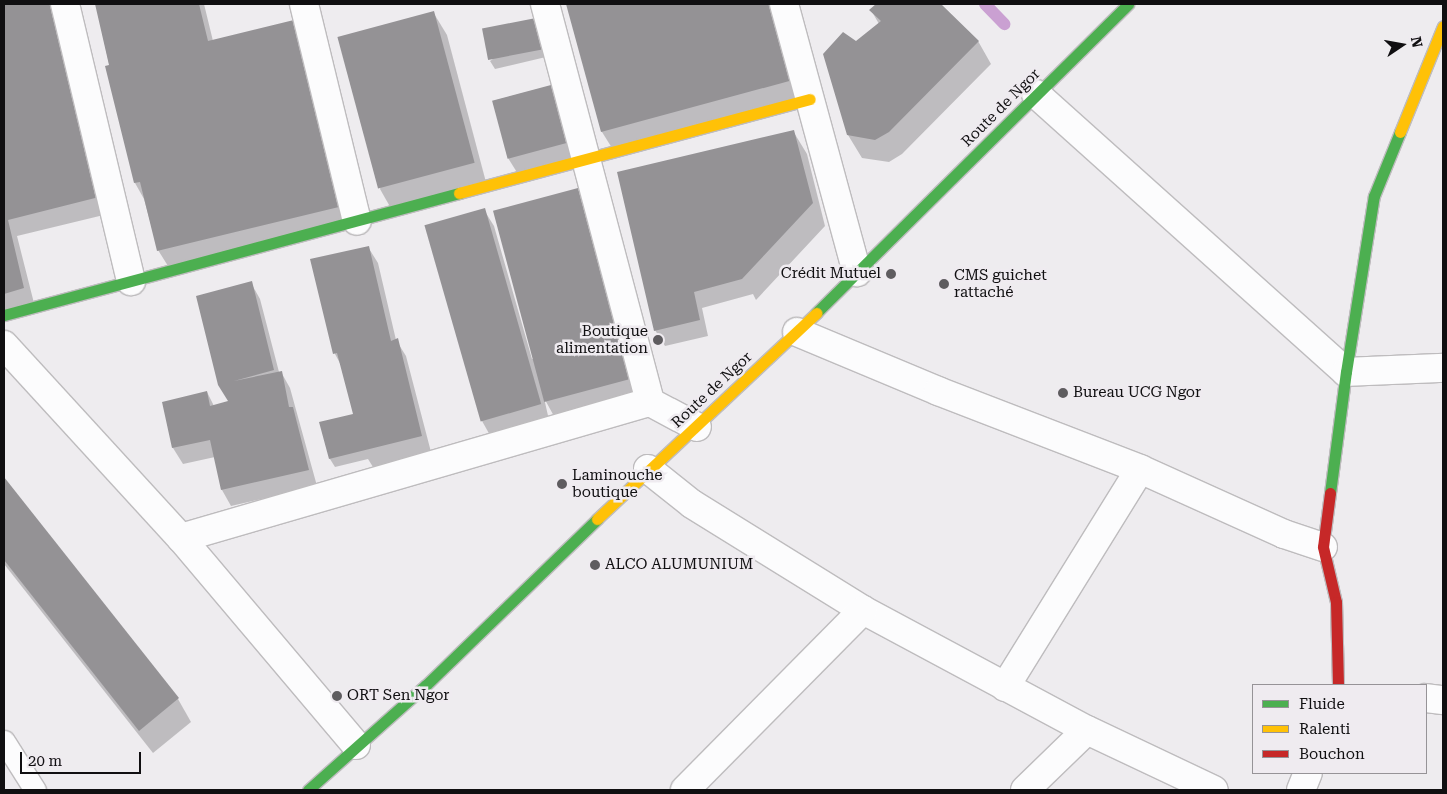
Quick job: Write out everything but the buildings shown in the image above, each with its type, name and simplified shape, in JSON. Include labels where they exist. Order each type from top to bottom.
[{"type":"street","points":[[65,4],[131,281]]},
{"type":"street","points":[[304,4],[357,221]]},
{"type":"street","points":[[544,4],[650,402]]},
{"type":"street","points":[[784,4],[857,272]]},
{"type":"street","name":"Route de Ngor","points":[[308,790],[356,745],[426,685],[648,469],[696,427],[797,332],[1128,4]]},
{"type":"street","points":[[1338,684],[1336,602],[1323,547],[1346,372],[1374,196],[1443,26]]},
{"type":"street","points":[[1036,94],[1346,372],[1443,368]]},
{"type":"street","points":[[4,315],[810,99]]},
{"type":"street","points":[[797,332],[938,391],[1140,469],[1284,534],[1323,547]]},
{"type":"street","points":[[4,345],[181,538],[356,745]]},
{"type":"street","points":[[181,538],[650,402],[696,427]]},
{"type":"street","points":[[648,469],[692,504],[863,610],[1087,730],[1214,790]]},
{"type":"street","points":[[1005,687],[1140,469]]},
{"type":"street","points":[[686,790],[863,610]]},
{"type":"street","points":[[1427,698],[1443,700]]},
{"type":"street","points":[[1025,790],[1087,730]]},
{"type":"street","points":[[1301,790],[1308,774]]},
{"type":"lane","points":[[4,741],[35,790]]},
{"type":"waterway","points":[[985,4],[1004,24]]},
{"type":"traffic: fast","points":[[816,313],[1128,4]]},
{"type":"traffic: fast","points":[[1330,493],[1346,372],[1374,196],[1400,132]]},
{"type":"traffic: fast","points":[[4,315],[459,193]]},
{"type":"traffic: fast","points":[[308,790],[426,685],[597,519]]},
{"type":"traffic: slow","points":[[1400,132],[1443,26]]},
{"type":"traffic: slow","points":[[459,193],[810,99]]},
{"type":"traffic: slow","points":[[597,519],[816,313]]},
{"type":"traffic: jam","points":[[1330,493],[1323,547],[1336,602],[1338,684]]},
{"type":"place","name":"Crédit Mutuel","points":[[891,274]]},
{"type":"place","name":"CMS guichet rattaché","points":[[944,284]]},
{"type":"place","name":"Boutique alimentation","points":[[658,340]]},
{"type":"place","name":"Bureau UCG Ngor","points":[[1063,393]]},
{"type":"place","name":"Laminouche boutique","points":[[562,484]]},
{"type":"place","name":"ALCO ALUMUNIUM","points":[[595,565]]},
{"type":"place","name":"ORT Sen Ngor","points":[[337,696]]}]
